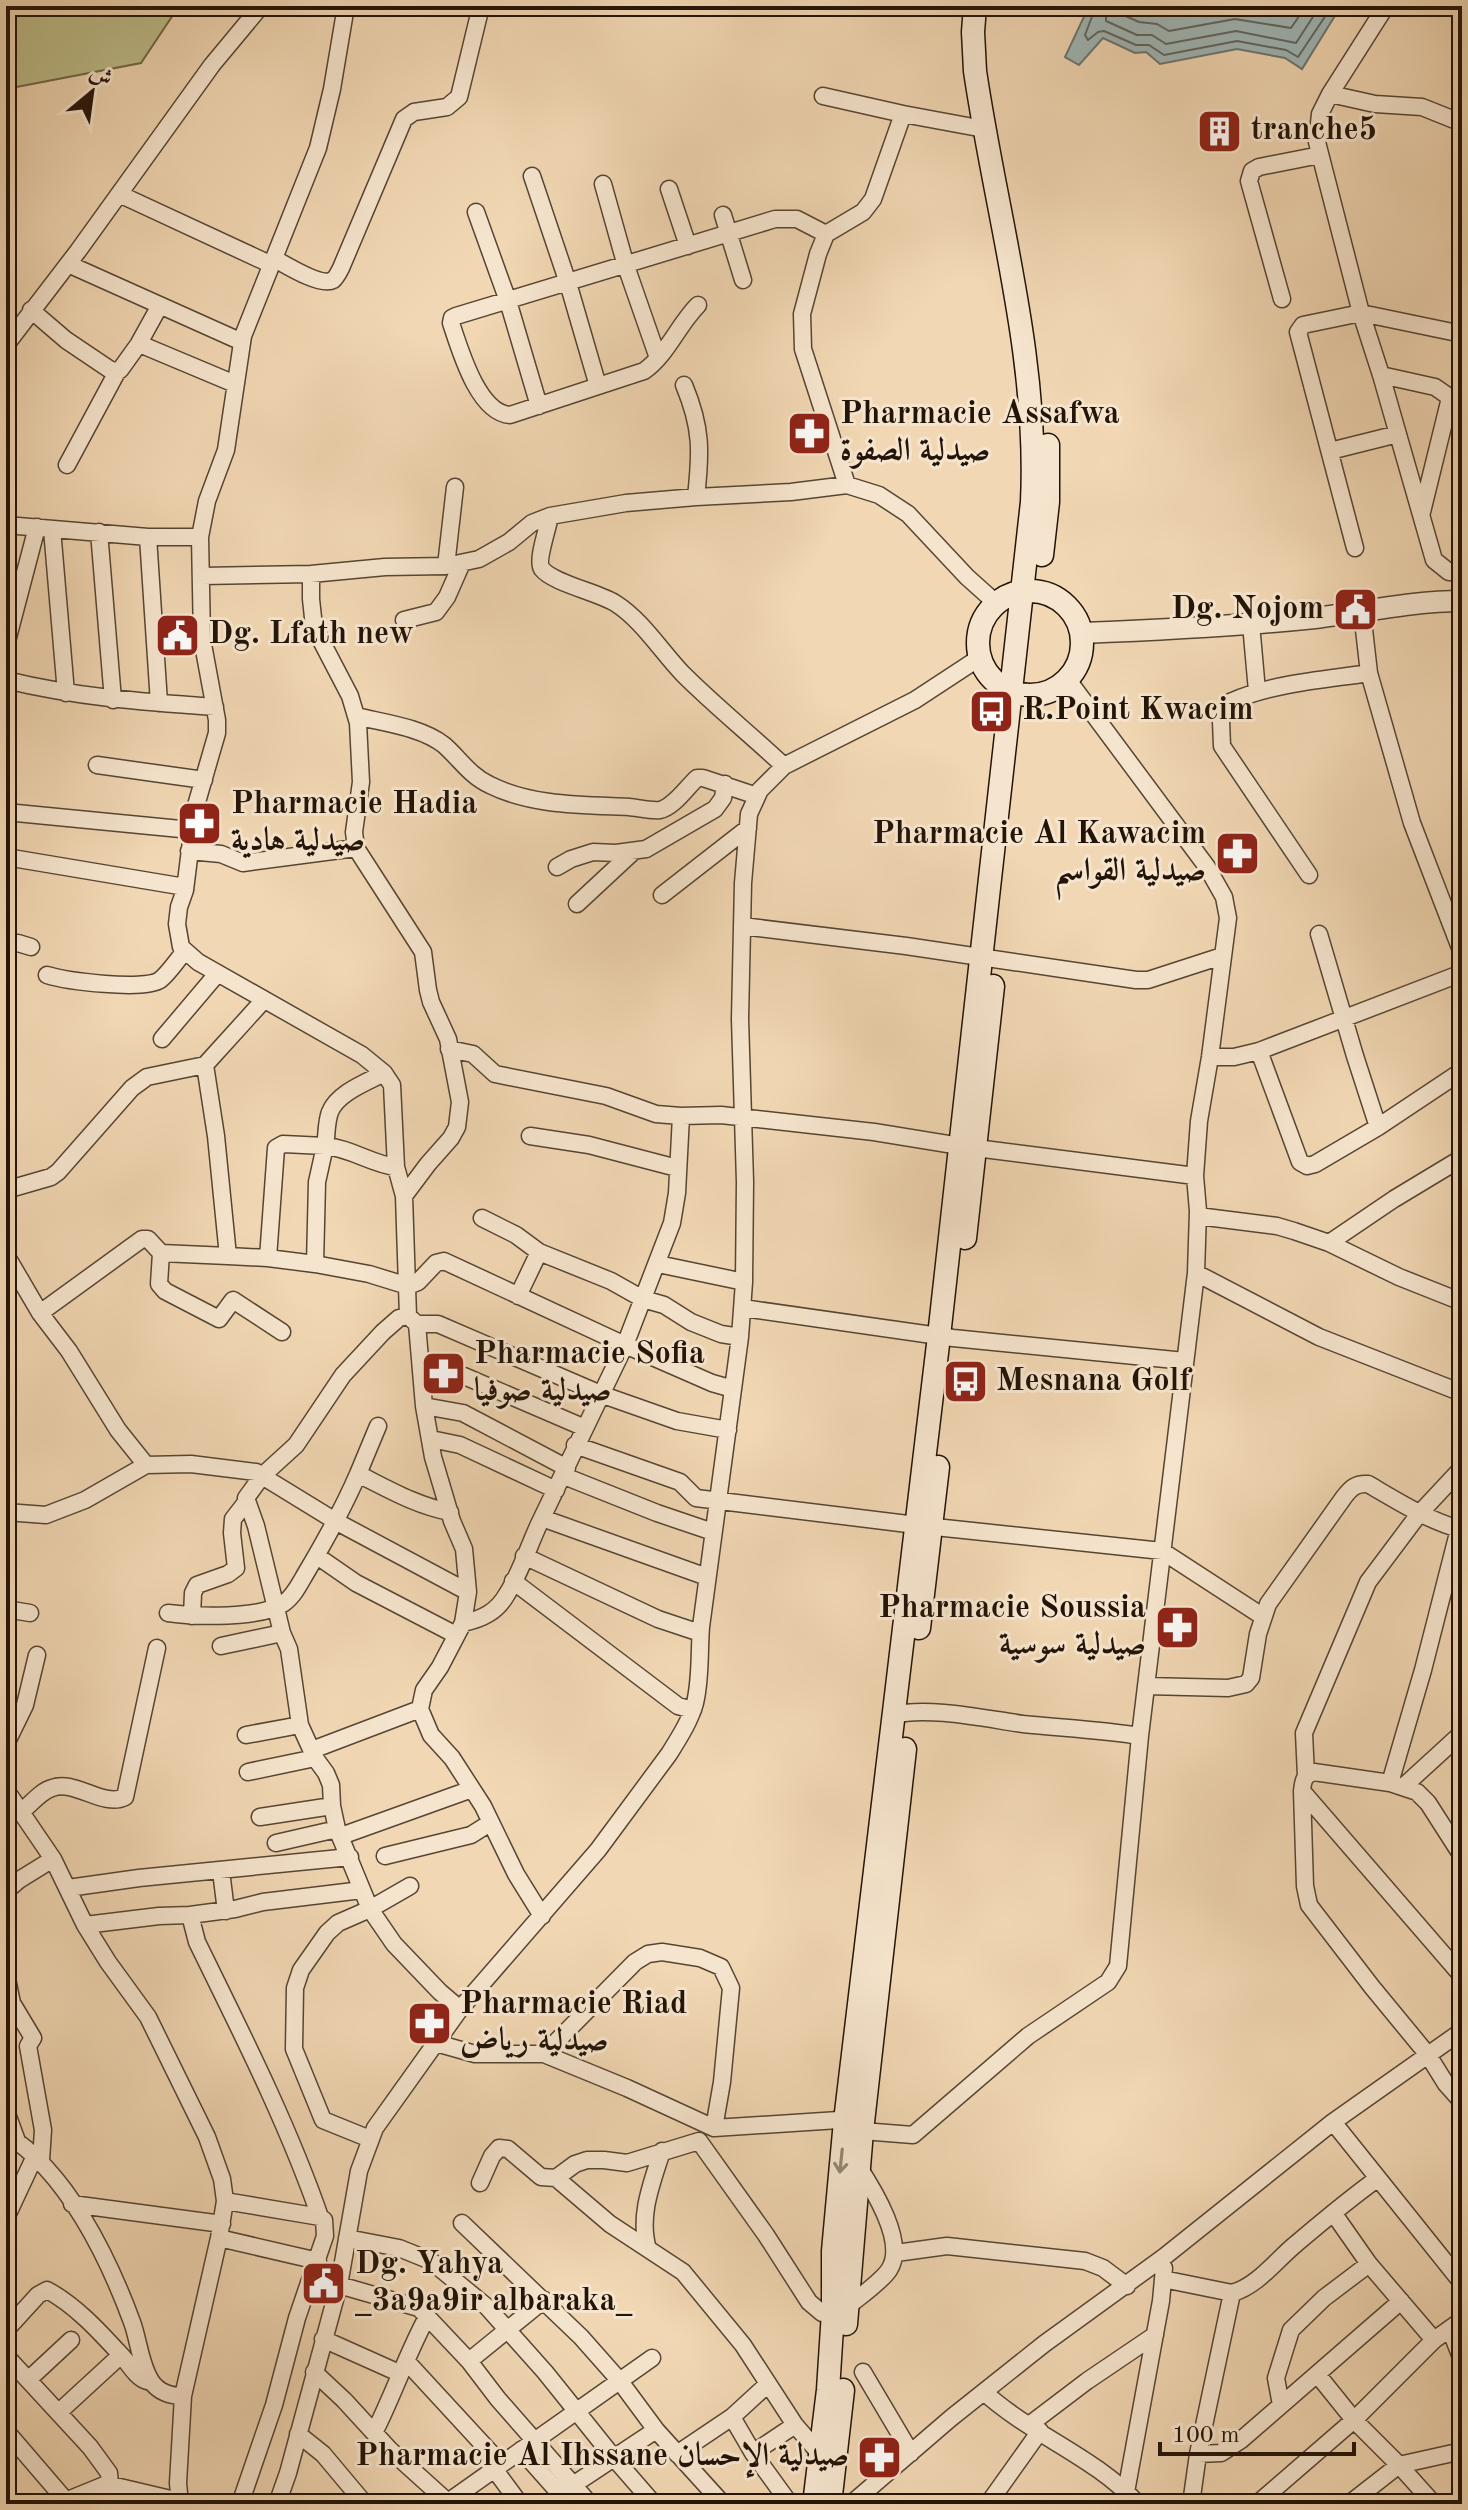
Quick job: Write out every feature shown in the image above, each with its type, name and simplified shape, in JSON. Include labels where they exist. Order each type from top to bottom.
[{"type":"main road","points":[[830,2504],[837,2459],[842,2310],[834,2235],[857,2123],[1030,591],[1034,475],[1030,387],[975,71],[975,6]]},
{"type":"main road","points":[[989,6],[987,45],[992,96],[1046,410],[1048,502],[1030,591]]},
{"type":"main road","points":[[1030,591],[1052,596],[1066,605],[1076,618],[1082,633],[1080,658],[1068,680],[1048,693],[1018,694],[991,678],[979,658],[977,642],[979,628],[996,603],[1008,595],[1030,591]]},
{"type":"main road","points":[[814,2504],[842,2310],[858,2166],[857,2123]]},
{"type":"street","points":[[6,345],[212,65],[261,6]]},
{"type":"street","points":[[346,6],[326,119],[308,175],[242,342],[226,450],[207,501],[200,537],[202,639],[217,733],[195,809],[177,935],[185,951],[217,974],[362,1055],[384,1073],[392,1085],[396,1167],[404,1196],[408,1286],[424,1406],[433,1457],[464,1549],[468,1592],[460,1629],[424,1690],[420,1709],[431,1735],[452,1758],[483,1806],[516,1874],[542,1916]]},
{"type":"street","points":[[119,194],[273,262],[323,282],[333,280],[341,268],[404,119],[414,112],[447,107],[459,97],[481,6]]},
{"type":"street","points":[[1386,6],[1330,94],[1320,114],[1317,142],[1361,313],[1434,560],[1449,572],[1462,572]]},
{"type":"street","points":[[1330,94],[1375,104],[1422,107],[1462,123]]},
{"type":"street","points":[[823,96],[984,129]]},
{"type":"street","points":[[847,485],[811,379],[801,330],[806,298],[826,234],[863,212],[873,199],[903,114]]},
{"type":"street","points":[[1282,299],[1249,181],[1252,171],[1259,167],[1320,155]]},
{"type":"street","points":[[532,176],[598,386]]},
{"type":"street","points":[[603,184],[626,266],[658,358]]},
{"type":"street","points":[[669,189],[688,246]]},
{"type":"street","points":[[476,212],[508,301],[539,406]]},
{"type":"street","points":[[723,215],[743,280]]},
{"type":"street","points":[[698,305],[683,320],[658,358],[644,371],[510,415],[500,415],[481,397],[451,323],[456,316],[775,219],[797,219],[826,234]]},
{"type":"street","points":[[68,264],[242,342]]},
{"type":"street","points":[[67,465],[117,372],[138,345],[159,307]]},
{"type":"street","points":[[31,310],[66,340],[104,367],[117,372]]},
{"type":"street","points":[[1355,548],[1298,332],[1303,325],[1361,313],[1462,334]]},
{"type":"street","points":[[138,345],[235,384]]},
{"type":"street","points":[[1381,375],[1435,387],[1448,396],[1421,513]]},
{"type":"street","points":[[684,385],[700,441],[696,497]]},
{"type":"street","points":[[1330,451],[1398,434]]},
{"type":"street","points":[[202,576],[311,574],[454,564],[479,559],[509,542],[532,523],[550,516],[626,503],[791,492],[847,485],[879,495],[908,514],[996,603]]},
{"type":"street","points":[[404,620],[436,612],[447,597],[454,564],[455,487]]},
{"type":"street","points":[[550,516],[540,559],[543,570],[551,577],[601,596],[626,611],[701,691],[784,766]]},
{"type":"street","points":[[6,525],[148,537],[200,537]]},
{"type":"street","points":[[6,645],[44,528]]},
{"type":"street","points":[[44,528],[66,693]]},
{"type":"street","points":[[99,532],[113,700]]},
{"type":"street","points":[[148,537],[159,703]]},
{"type":"street","points":[[311,574],[314,627],[350,696],[361,743],[361,782],[354,832],[356,848],[423,952],[431,1002],[448,1039],[460,1102],[457,1127],[446,1147],[428,1164],[404,1196]]},
{"type":"street","points":[[1082,633],[1251,624],[1403,605],[1462,601]]},
{"type":"street","points":[[1362,612],[1369,673],[1412,823],[1462,953]]},
{"type":"street","points":[[1251,624],[1257,691]]},
{"type":"street","points":[[277,2504],[339,2285],[359,2171],[370,2139],[460,2009],[598,1850],[669,1754],[693,1710],[700,1666],[700,1633],[743,1308],[745,1182],[740,1019],[749,814],[767,780],[784,766],[915,700],[979,658]]},
{"type":"street","points":[[1309,875],[1222,746],[1221,721],[1230,702],[1257,691],[1369,673]]},
{"type":"street","points":[[6,680],[113,700],[215,707]]},
{"type":"street","points":[[436,2043],[475,2054],[544,2054],[627,2088],[707,2126],[857,2123],[913,2135],[1028,2036],[1108,1982],[1118,1966],[1140,1736],[1196,1273],[1198,1216],[1195,1176],[1199,1121],[1228,918],[1219,886],[1068,680]]},
{"type":"street","points":[[356,716],[434,739],[443,744],[475,777],[518,796],[658,810],[671,804],[697,778],[757,796]]},
{"type":"street","points":[[97,765],[204,780]]},
{"type":"street","points":[[557,867],[593,852],[646,849],[715,809],[723,798],[725,784]]},
{"type":"street","points":[[6,812],[191,830]]},
{"type":"street","points":[[662,895],[748,828]]},
{"type":"street","points":[[189,851],[221,854],[243,863],[356,848]]},
{"type":"street","points":[[577,904],[634,851]]},
{"type":"street","points":[[6,857],[185,887]]},
{"type":"street","points":[[742,926],[906,946],[1136,980],[1148,980],[1222,956]]},
{"type":"street","points":[[1319,934],[1378,1127]]},
{"type":"street","points":[[6,945],[18,943],[31,947]]},
{"type":"street","points":[[47,975],[123,986],[147,985],[160,980],[185,951]]},
{"type":"street","points":[[1210,1057],[1234,1057],[1259,1051],[1462,973]]},
{"type":"street","points":[[162,1039],[217,974]]},
{"type":"street","points":[[6,1190],[51,1177],[58,1172],[132,1088],[147,1077],[205,1065],[263,1001]]},
{"type":"street","points":[[449,1049],[473,1054],[495,1074],[606,1096],[656,1114],[721,1115],[874,1132],[1195,1176]]},
{"type":"street","points":[[1259,1051],[1300,1162],[1307,1166],[1378,1127],[1462,1071]]},
{"type":"street","points":[[205,1065],[216,1136],[228,1256]]},
{"type":"street","points":[[315,1264],[317,1182],[329,1114],[341,1098],[384,1073]]},
{"type":"street","points":[[317,1556],[356,1583],[460,1629],[483,1619],[507,1596],[575,1445],[603,1395],[658,1264],[672,1223],[677,1193],[681,1116]]},
{"type":"street","points":[[530,1136],[589,1145],[677,1168]]},
{"type":"street","points":[[268,1258],[276,1148],[283,1144],[338,1147],[396,1167]]},
{"type":"street","points":[[1329,1243],[1394,1199],[1462,1160]]},
{"type":"street","points":[[1198,1216],[1277,1226],[1329,1243],[1399,1277],[1462,1302]]},
{"type":"street","points":[[482,1218],[516,1235],[539,1252],[611,1281],[643,1299],[664,1305],[691,1322],[721,1334],[740,1337]]},
{"type":"street","points":[[40,1313],[142,1239],[148,1239],[161,1253],[268,1258],[315,1264],[369,1274],[408,1286],[418,1282],[436,1263],[444,1261],[625,1345],[733,1389]]},
{"type":"street","points":[[518,1296],[539,1252]]},
{"type":"street","points":[[161,1253],[159,1284],[165,1291],[219,1319],[233,1300],[282,1332]]},
{"type":"street","points":[[6,1255],[40,1313],[69,1351],[118,1430],[146,1465]]},
{"type":"street","points":[[658,1264],[744,1282]]},
{"type":"street","points":[[1196,1273],[1319,1337],[1462,1393]]},
{"type":"street","points":[[743,1308],[946,1337],[1185,1361]]},
{"type":"street","points":[[192,1616],[193,1593],[197,1585],[236,1568],[233,1519],[247,1501],[251,1490],[296,1445],[343,1375],[399,1318],[438,1324],[603,1395],[677,1421],[728,1430]]},
{"type":"street","points":[[421,1367],[464,1376],[585,1428]]},
{"type":"street","points":[[424,1406],[463,1413],[562,1478]]},
{"type":"street","points":[[168,1613],[232,1615],[276,1606],[291,1597],[337,1522],[378,1426]]},
{"type":"street","points":[[431,1439],[460,1445],[562,1478],[713,1532]]},
{"type":"street","points":[[575,1445],[680,1482],[696,1498],[1162,1551],[1262,1616]]},
{"type":"street","points":[[6,1512],[46,1515],[85,1500],[146,1465],[191,1464],[256,1472],[337,1522],[468,1592]]},
{"type":"street","points":[[1462,1468],[1419,1514],[1368,1582],[1304,1733],[1305,1886],[1309,1905],[1462,2102]]},
{"type":"street","points":[[358,1474],[406,1498],[450,1512]]},
{"type":"street","points":[[1146,1686],[1228,1688],[1246,1684],[1251,1678],[1262,1616],[1268,1604],[1351,1488],[1360,1483],[1368,1484],[1419,1514],[1460,1530],[1397,1785]]},
{"type":"street","points":[[247,1501],[289,1649],[300,1725],[331,1785],[332,1806],[339,1833],[362,1890],[370,1909],[394,1944],[460,2009]]},
{"type":"street","points":[[542,1518],[707,1577]]},
{"type":"street","points":[[524,1556],[658,1619],[700,1633]]},
{"type":"street","points":[[513,1581],[678,1706],[693,1710]]},
{"type":"street","points":[[6,1609],[30,1613]]},
{"type":"street","points":[[221,1646],[282,1633]]},
{"type":"street","points":[[22,1811],[53,1787],[62,1786],[116,1800],[125,1797],[157,1648]]},
{"type":"street","points":[[6,1744],[25,1705],[37,1655]]},
{"type":"street","points":[[248,1772],[313,1754],[420,1709]]},
{"type":"street","points":[[901,1713],[1093,1729],[1140,1736]]},
{"type":"street","points":[[246,1735],[300,1725]]},
{"type":"street","points":[[1397,1785],[1462,1733]]},
{"type":"street","points":[[1304,1783],[1314,1772],[1397,1785],[1417,1792],[1428,1803],[1462,1856]]},
{"type":"street","points":[[1304,1783],[1462,1976]]},
{"type":"street","points":[[276,1843],[339,1833],[472,1789]]},
{"type":"street","points":[[6,1790],[53,1859],[85,1925],[108,1962],[148,2017],[215,2156],[225,2201],[183,2396],[178,2483],[180,2502],[142,2499],[110,2485],[62,2503],[6,2431]]},
{"type":"street","points":[[260,1817],[332,1806]]},
{"type":"street","points":[[385,1856],[471,1835],[490,1823]]},
{"type":"street","points":[[68,1888],[350,1857]]},
{"type":"street","points":[[6,1891],[53,1859]]},
{"type":"street","points":[[221,1871],[226,1911]]},
{"type":"street","points":[[370,2139],[323,2120],[294,2049],[295,1988],[301,1970],[327,1933],[338,1923],[410,1886]]},
{"type":"street","points":[[85,1925],[226,1911],[263,1902],[362,1890]]},
{"type":"street","points":[[190,1915],[197,1942],[303,2169],[326,2226],[274,2405],[240,2504]]},
{"type":"street","points":[[544,2054],[635,1962],[648,1954],[662,1952],[700,1958],[721,1967],[731,1988],[722,2082],[699,2141],[627,2163],[587,2160],[575,2164],[556,2178]]},
{"type":"street","points":[[6,1974],[10,1999],[33,2039],[28,2046],[43,2130],[38,2158],[6,2218]]},
{"type":"street","points":[[851,2504],[1044,2344],[1127,2286],[1333,2122],[1462,2031]]},
{"type":"street","points":[[6,2111],[10,2139],[38,2158],[72,2204],[104,2256],[117,2281],[150,2381]]},
{"type":"street","points":[[1333,2122],[1462,2283]]},
{"type":"street","points":[[699,2141],[809,2302],[822,2313],[842,2310],[889,2270],[896,2253],[881,2204],[858,2166]]},
{"type":"street","points":[[480,2183],[492,2156],[499,2148],[508,2149],[541,2177],[556,2178],[610,2224],[683,2272],[743,2345],[795,2425],[821,2455]]},
{"type":"street","points":[[648,2249],[643,2235],[644,2216],[662,2151]]},
{"type":"street","points":[[1163,2279],[1232,2293],[1251,2285],[1296,2243],[1377,2179]]},
{"type":"street","points":[[225,2201],[320,2217]]},
{"type":"street","points":[[72,2204],[220,2231],[318,2261]]},
{"type":"street","points":[[1334,2214],[1369,2264],[1434,2340]]},
{"type":"street","points":[[462,2223],[581,2337],[619,2380],[656,2430],[723,2504]]},
{"type":"street","points":[[347,2238],[399,2248],[431,2261],[487,2307],[654,2504]]},
{"type":"street","points":[[896,2253],[947,2246],[1085,2261],[1103,2268],[1127,2286]]},
{"type":"street","points":[[1132,2498],[1164,2257]]},
{"type":"street","points":[[1281,2405],[1276,2378],[1291,2330],[1324,2298],[1369,2264]]},
{"type":"street","points":[[339,2285],[419,2308],[469,2361],[569,2504]]},
{"type":"street","points":[[6,2330],[38,2295],[47,2290],[58,2296],[121,2355],[139,2378],[150,2381],[167,2394],[183,2396]]},
{"type":"street","points":[[1191,2504],[1198,2454],[1232,2293]]},
{"type":"street","points":[[469,2361],[544,2300]]},
{"type":"street","points":[[1198,2454],[1221,2453],[1241,2440],[1401,2301]]},
{"type":"street","points":[[375,2431],[427,2317]]},
{"type":"street","points":[[1257,2504],[1354,2420],[1434,2340],[1456,2324],[1462,2360]]},
{"type":"street","points":[[988,2504],[1034,2428],[1087,2381],[1155,2335]]},
{"type":"street","points":[[323,2339],[403,2368],[498,2467],[520,2504]]},
{"type":"street","points":[[28,2380],[71,2340]]},
{"type":"street","points":[[59,2412],[121,2355]]},
{"type":"street","points":[[6,2356],[106,2468],[110,2485]]},
{"type":"street","points":[[314,2372],[375,2431],[389,2449],[449,2503],[652,2358]]},
{"type":"street","points":[[863,2372],[911,2453]]},
{"type":"street","points":[[1317,2374],[1354,2420],[1432,2504]]},
{"type":"street","points":[[677,2454],[732,2417],[768,2384]]},
{"type":"street","points":[[984,2392],[1002,2409],[1076,2453],[1132,2498]]},
{"type":"street","points":[[732,2417],[753,2453],[790,2504]]},
{"type":"street","points":[[753,2453],[795,2425]]},
{"type":"street","points":[[573,2485],[656,2430]]},
{"type":"street","points":[[298,2434],[323,2454],[365,2504]]},
{"type":"street","points":[[528,2445],[590,2504]]},
{"type":"street","points":[[1349,2504],[1399,2465],[1462,2451]]},
{"type":"green space","points":[[6,6],[179,6],[141,63],[6,89]]},
{"type":"water","points":[[1089,6],[1341,6],[1302,69],[1285,58],[1237,49],[1160,64],[1146,52],[1135,53],[1103,38],[1079,65],[1065,57]]},
{"type":"place","name":"tranche5","points":[[1220,131]]},
{"type":"place","name":"Pharmacie Assafwa صيدلية الصفوة","points":[[809,433]]},
{"type":"place","name":"Dg. Nojom","points":[[1355,610]]},
{"type":"place","name":"Dg. Lfath new","points":[[177,635]]},
{"type":"place","name":"R.Point Kwacim","points":[[991,711]]},
{"type":"place","name":"Pharmacie Hadia صيدلية هادية","points":[[200,823]]},
{"type":"place","name":"Pharmacie Al Kawacim صيدلية القواسم","points":[[1237,853]]},
{"type":"place","name":"Pharmacie Sofia صيدلية صوفيا","points":[[443,1373]]},
{"type":"place","name":"Mesnana Golf","points":[[965,1382]]},
{"type":"place","name":"Pharmacie Soussia صيدلية سوسية","points":[[1177,1627]]},
{"type":"place","name":"Pharmacie Riad صيدلية رياض","points":[[429,2023]]},
{"type":"place","name":"Dg. Yahya _3a9a9ir albaraka_","points":[[324,2283]]},
{"type":"place","name":"Pharmacie Al Ihssane صيدلية الإحسان","points":[[880,2457]]}]
